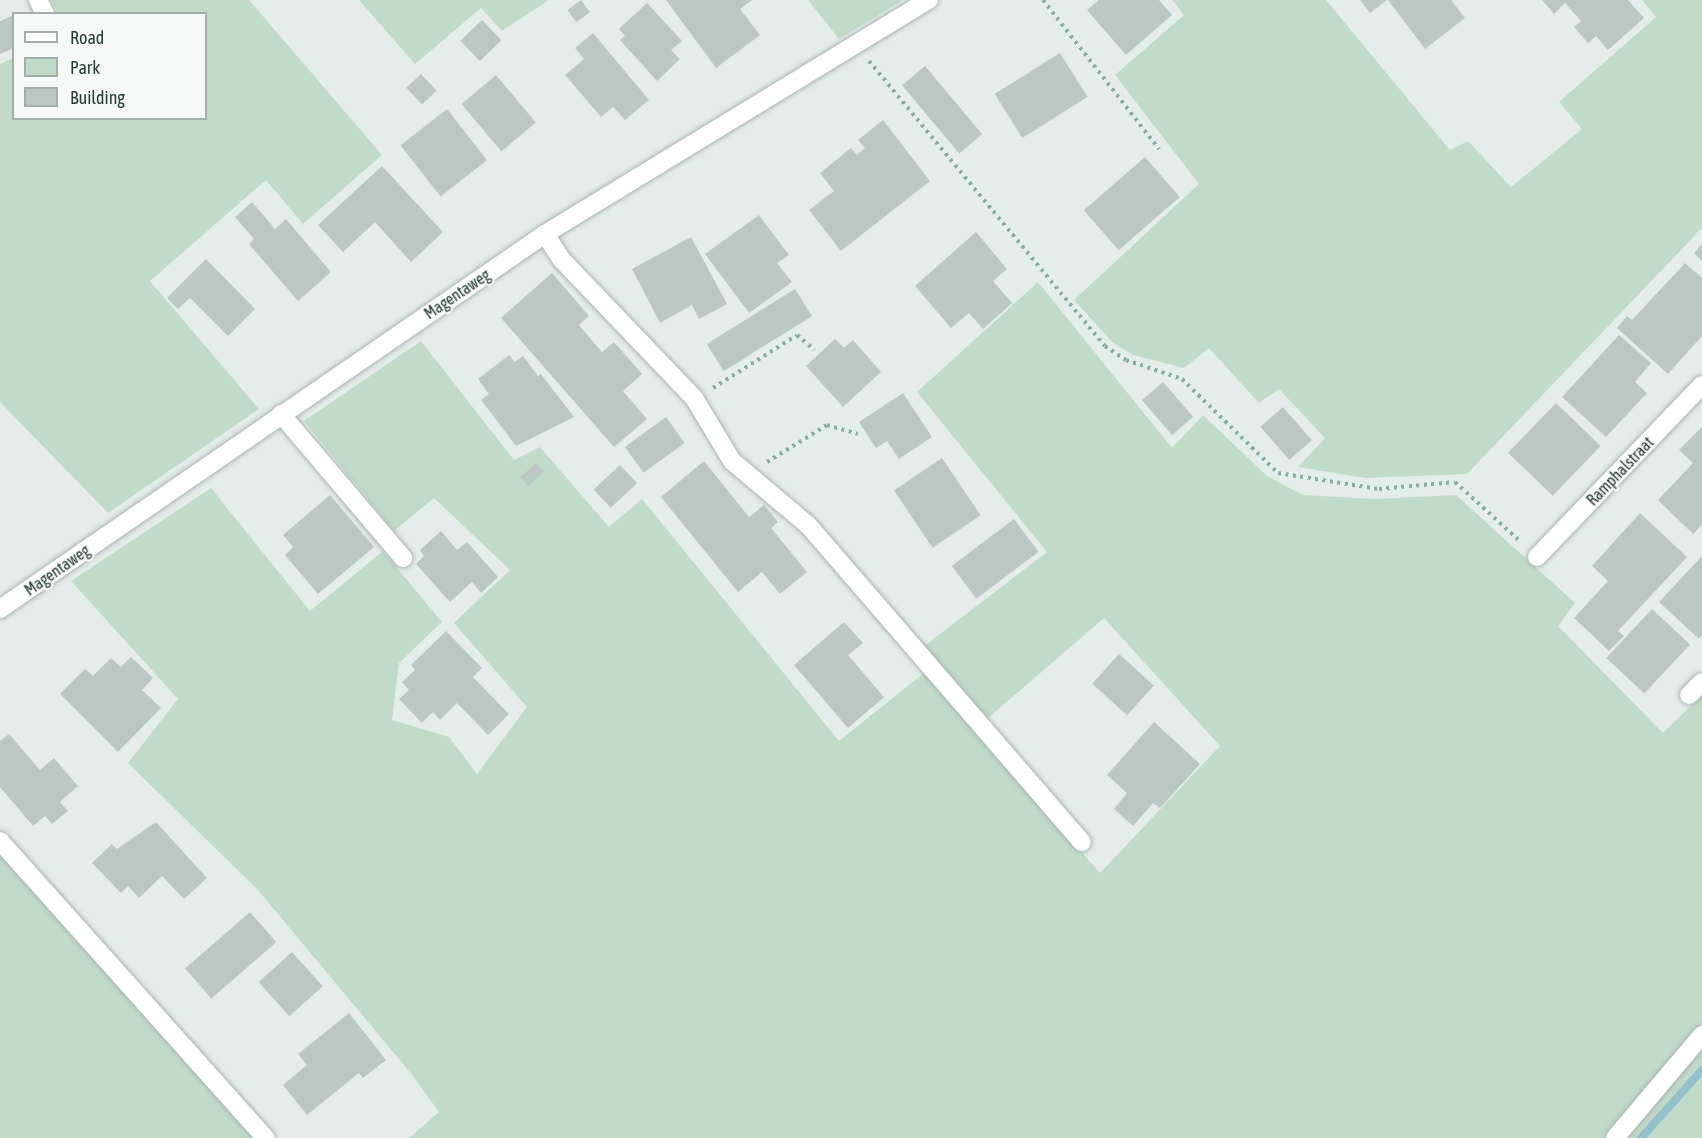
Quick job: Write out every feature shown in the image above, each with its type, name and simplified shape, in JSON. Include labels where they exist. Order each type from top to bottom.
[{"type":"street","name":"Magentaweg","points":[[0,609],[545,234],[929,0]]},
{"type":"street","points":[[545,234],[562,260],[694,398],[732,462],[808,525],[1082,842]]},
{"type":"street","name":"Ramphalstraat","points":[[1537,557],[1702,385]]},
{"type":"street","points":[[281,414],[403,558]]},
{"type":"street","points":[[0,841],[266,1138]]},
{"type":"street","points":[[1615,1138],[1702,1035]]},
{"type":"path","points":[[1043,0],[1159,149]]},
{"type":"path","points":[[858,43],[882,82],[1105,346],[1126,360],[1182,379],[1278,472],[1379,489],[1455,482],[1537,557]]},
{"type":"path","points":[[694,398],[797,335],[814,350]]},
{"type":"path","points":[[752,478],[778,450],[827,425],[858,434]]},
{"type":"green space","points":[[51,0],[249,0],[382,155],[303,224],[266,180],[150,281],[259,409],[108,513],[0,402],[0,64],[12,58],[12,120],[207,120],[207,12],[57,12]]},
{"type":"green space","points":[[359,0],[549,0],[502,31],[481,8],[415,64]]},
{"type":"green space","points":[[808,0],[903,0],[839,39]]},
{"type":"green space","points":[[1172,0],[1326,0],[1450,150],[1468,141],[1511,187],[1582,129],[1559,102],[1656,17],[1642,0],[1702,0],[1702,228],[1467,474],[1366,478],[1298,467],[1325,438],[1279,389],[1259,403],[1209,348],[1184,368],[1133,355],[1113,343],[1074,300],[1199,184],[1115,75],[1184,15]]},
{"type":"green space","points":[[1038,282],[1172,448],[1203,415],[1267,476],[1303,495],[1376,499],[1456,495],[1575,603],[1558,626],[1663,733],[1702,695],[1702,1022],[1604,1138],[409,1138],[439,1112],[413,1076],[257,889],[128,763],[178,699],[71,581],[211,488],[310,611],[383,551],[442,622],[399,663],[392,720],[449,737],[477,774],[527,707],[454,623],[510,570],[434,498],[394,531],[304,421],[421,341],[514,460],[540,447],[609,527],[642,499],[839,741],[924,673],[1100,873],[1220,746],[1104,618],[987,719],[923,647],[1047,552],[917,392]]},
{"type":"green space","points":[[0,855],[254,1138],[0,1138]]},
{"type":"green space","points":[[1702,1049],[1702,1138],[1624,1138]]},
{"type":"building","points":[[581,0],[590,12],[576,22],[567,10]]},
{"type":"building","points":[[666,0],[752,0],[740,9],[760,35],[716,68]]},
{"type":"building","points":[[1099,0],[1159,0],[1172,15],[1126,55],[1087,10]]},
{"type":"building","points":[[1360,0],[1387,0],[1370,13]]},
{"type":"building","points":[[1388,0],[1451,0],[1465,18],[1425,49]]},
{"type":"building","points":[[1542,0],[1628,0],[1644,18],[1608,50],[1596,36],[1588,43],[1574,27],[1581,21],[1565,3],[1554,14]]},
{"type":"building","points":[[647,3],[682,41],[671,50],[680,59],[657,81],[620,40],[625,36],[619,29]]},
{"type":"building","points":[[12,16],[12,49],[0,54],[0,21]]},
{"type":"building","points":[[482,20],[501,40],[480,61],[460,41]]},
{"type":"building","points":[[593,33],[649,100],[625,120],[613,107],[601,117],[565,75],[584,59],[575,48]]},
{"type":"building","points":[[1060,53],[1088,97],[1022,138],[995,94]]},
{"type":"building","points":[[925,66],[982,134],[959,153],[902,85]]},
{"type":"building","points":[[421,74],[437,91],[422,104],[406,88]]},
{"type":"building","points":[[496,75],[536,122],[501,151],[462,104]]},
{"type":"building","points":[[447,109],[487,160],[441,197],[401,145]]},
{"type":"building","points":[[883,120],[930,181],[841,251],[809,210],[834,191],[820,173],[851,148],[857,155],[865,148],[858,140]]},
{"type":"building","points":[[1145,157],[1180,197],[1119,250],[1084,210]]},
{"type":"building","points":[[382,166],[443,232],[411,262],[375,222],[343,252],[318,225]]},
{"type":"building","points":[[252,202],[275,229],[286,219],[331,272],[298,301],[249,244],[254,239],[235,217]]},
{"type":"building","points":[[759,215],[789,255],[777,263],[792,282],[749,313],[705,254]]},
{"type":"building","points":[[976,232],[1007,269],[993,281],[1012,303],[983,329],[969,313],[951,328],[915,286]]},
{"type":"building","points":[[691,237],[727,304],[699,319],[692,305],[660,323],[632,269]]},
{"type":"building","points":[[1702,244],[1702,261],[1694,253]]},
{"type":"building","points":[[206,259],[255,309],[228,336],[190,298],[178,309],[167,298]]},
{"type":"building","points":[[1685,263],[1702,278],[1702,336],[1668,374],[1617,328],[1627,316],[1632,320]]},
{"type":"building","points":[[552,273],[589,316],[579,325],[602,352],[614,342],[642,374],[623,391],[647,419],[614,447],[501,318]]},
{"type":"building","points":[[795,289],[812,316],[724,371],[707,344]]},
{"type":"building","points":[[1619,335],[1651,363],[1635,382],[1647,393],[1606,437],[1562,397]]},
{"type":"building","points":[[835,339],[844,348],[853,340],[881,372],[843,407],[806,366]]},
{"type":"building","points":[[509,355],[515,362],[523,356],[538,376],[541,374],[574,417],[516,446],[481,400],[489,394],[478,379]]},
{"type":"building","points":[[1163,382],[1193,417],[1172,435],[1142,400]]},
{"type":"building","points":[[903,393],[932,437],[899,459],[887,441],[876,448],[859,422]]},
{"type":"building","points":[[1556,403],[1601,446],[1553,496],[1508,453]]},
{"type":"building","points":[[1283,407],[1312,440],[1289,460],[1260,427]]},
{"type":"building","points":[[666,417],[685,443],[644,473],[625,447]]},
{"type":"building","points":[[1702,427],[1702,525],[1693,534],[1658,500],[1693,463],[1679,450]]},
{"type":"building","points":[[942,458],[981,515],[933,548],[894,490]]},
{"type":"building","points":[[704,461],[749,517],[764,505],[778,522],[771,528],[807,572],[780,594],[762,572],[738,592],[661,497]]},
{"type":"building","points":[[536,463],[544,472],[528,486],[520,477]]},
{"type":"building","points":[[620,465],[637,483],[611,508],[594,490]]},
{"type":"building","points":[[330,495],[374,547],[318,594],[285,555],[293,547],[283,535]]},
{"type":"building","points":[[1640,513],[1687,557],[1618,631],[1624,636],[1609,651],[1574,618],[1608,581],[1592,566]]},
{"type":"building","points":[[1014,519],[1039,552],[976,599],[952,566]]},
{"type":"building","points":[[441,531],[457,550],[467,542],[498,577],[481,593],[472,582],[450,602],[416,564],[424,556],[420,550]]},
{"type":"building","points":[[1702,556],[1702,635],[1699,639],[1659,602]]},
{"type":"building","points":[[1652,609],[1690,644],[1644,693],[1606,658]]},
{"type":"building","points":[[844,622],[863,643],[848,655],[884,697],[848,728],[794,665]]},
{"type":"building","points":[[446,631],[482,668],[473,677],[509,714],[488,735],[457,703],[440,720],[433,712],[422,723],[399,699],[409,690],[402,682],[415,670],[411,665]]},
{"type":"building","points":[[1119,654],[1154,685],[1127,715],[1092,684]]},
{"type":"building","points":[[131,657],[153,678],[142,690],[161,708],[118,752],[60,694],[85,669],[93,676],[111,658],[121,667]]},
{"type":"building","points":[[1154,722],[1200,764],[1160,808],[1153,803],[1133,826],[1114,809],[1127,793],[1107,775]]},
{"type":"building","points":[[9,734],[40,770],[54,758],[78,786],[60,802],[68,811],[52,824],[45,816],[33,826],[0,787],[0,741]]},
{"type":"building","points":[[156,822],[207,878],[184,899],[162,876],[139,898],[128,886],[121,893],[92,863],[112,844],[117,849]]},
{"type":"building","points":[[250,912],[276,942],[211,999],[185,968]]},
{"type":"building","points":[[292,952],[323,986],[289,1016],[259,982]]},
{"type":"building","points":[[349,1013],[386,1060],[363,1078],[359,1073],[307,1115],[283,1085],[307,1065],[298,1054]]},
{"type":"waterway","points":[[1641,1138],[1702,1070]]}]
